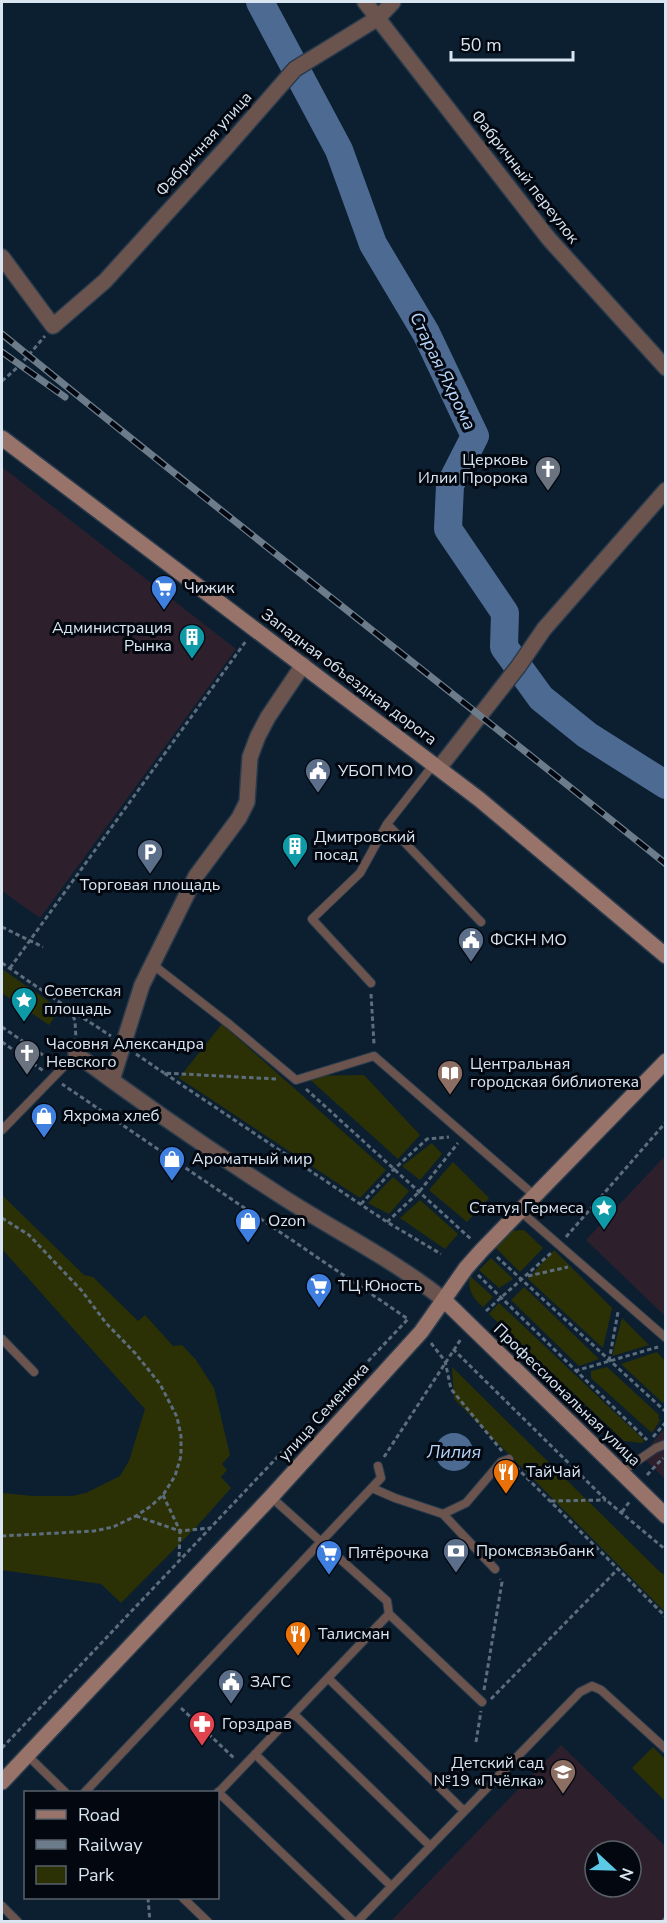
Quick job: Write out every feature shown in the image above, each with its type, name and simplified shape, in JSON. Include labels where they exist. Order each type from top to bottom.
[{"type":"main road","name":"Западная объездная дорога","points":[[2,438],[479,799],[666,956]]},
{"type":"main road","name":"улица Семенюка","points":[[2,1782],[271,1497],[421,1332],[466,1268],[486,1250],[666,1061]]},
{"type":"main road","name":"Профессиональная улица","points":[[444,1300],[666,1516]]},
{"type":"street","name":"Фабричный переулок","points":[[365,2],[549,239],[666,368]]},
{"type":"street","name":"Фабричная улица","points":[[53,326],[105,281],[295,69],[378,18],[393,2]]},
{"type":"street","points":[[2,256],[53,326]]},
{"type":"street","points":[[436,766],[518,668],[544,629],[666,490]]},
{"type":"street","points":[[112,1080],[142,985],[196,876],[239,818],[247,802],[250,758],[258,736],[303,664]]},
{"type":"street","points":[[76,1054],[279,1195],[420,1281],[444,1300]]},
{"type":"lane","points":[[371,983],[312,919],[360,873],[387,824],[436,766]]},
{"type":"lane","points":[[387,824],[481,922]]},
{"type":"lane","points":[[152,964],[296,1080],[374,1056],[535,1196]]},
{"type":"lane","points":[[2,1130],[76,1054]]},
{"type":"lane","points":[[520,1212],[666,1338]]},
{"type":"lane","points":[[2,1339],[34,1372]]},
{"type":"lane","points":[[621,1472],[656,1448],[666,1444]]},
{"type":"lane","points":[[443,1514],[466,1503],[501,1462],[509,1459]]},
{"type":"lane","points":[[86,1791],[381,1478],[378,1466]]},
{"type":"lane","points":[[372,1488],[443,1514],[495,1569]]},
{"type":"lane","points":[[271,1497],[387,1601],[389,1614],[486,1702]]},
{"type":"lane","points":[[219,1792],[389,1614]]},
{"type":"lane","points":[[328,1678],[464,1811]]},
{"type":"lane","points":[[219,1794],[355,1922],[580,1692],[592,1686],[601,1690],[666,1749]]},
{"type":"lane","points":[[294,1714],[430,1846]]},
{"type":"lane","points":[[255,1754],[392,1886]]},
{"type":"lane","points":[[27,1755],[64,1791]]},
{"type":"lane","points":[[184,1899],[208,1922]]},
{"type":"lane","points":[[2,1906],[18,1922]]},
{"type":"path","points":[[2,381],[20,365],[53,326]]},
{"type":"path","points":[[10,968],[246,641]]},
{"type":"path","points":[[2,927],[43,946]]},
{"type":"path","points":[[2,963],[71,1010],[75,1021],[76,1054]]},
{"type":"path","points":[[371,983],[374,1056]]},
{"type":"path","points":[[2,1027],[62,1068]]},
{"type":"path","points":[[2,1042],[408,1319],[2,1748]]},
{"type":"path","points":[[441,1254],[387,1222],[164,1073],[296,1080],[666,1412]]},
{"type":"path","points":[[486,1311],[522,1281],[558,1246],[666,1122]]},
{"type":"path","points":[[361,1204],[393,1169],[427,1139],[466,1135]]},
{"type":"path","points":[[387,1222],[419,1192],[466,1135]]},
{"type":"path","points":[[2,1218],[29,1235],[75,1282],[106,1323],[135,1353],[160,1384],[177,1417],[181,1436],[181,1456],[175,1476],[163,1495],[152,1506],[136,1516],[113,1527],[94,1531],[2,1536]]},
{"type":"path","points":[[526,1277],[579,1264]]},
{"type":"path","points":[[473,1271],[649,1442],[666,1422]]},
{"type":"path","points":[[609,1361],[621,1299]]},
{"type":"path","points":[[378,1466],[461,1339]]},
{"type":"path","points":[[430,1341],[445,1361],[451,1389],[509,1459],[666,1617]]},
{"type":"path","points":[[575,1371],[666,1345]]},
{"type":"path","points":[[453,1349],[606,1500],[666,1550]]},
{"type":"path","points":[[647,1475],[665,1458],[656,1448]]},
{"type":"path","points":[[163,1495],[180,1531],[179,1561]]},
{"type":"path","points":[[550,1501],[606,1500]]},
{"type":"path","points":[[622,1512],[630,1501]]},
{"type":"path","points":[[136,1516],[180,1531],[210,1528]]},
{"type":"path","points":[[476,1742],[486,1702],[502,1582],[495,1569]]},
{"type":"path","points":[[486,1702],[618,1569]]},
{"type":"path","points":[[172,1700],[243,1766]]},
{"type":"path","points":[[148,1899],[150,1922]]},
{"type":"path","points":[[662,1922],[666,1917]]},
{"type":"shaded area","points":[[2,467],[236,649],[40,918],[2,891]]},
{"type":"shaded area","points":[[665,1156],[665,1316],[586,1240]]},
{"type":"shaded area","points":[[665,1428],[665,1479],[641,1456]]},
{"type":"shaded area","name":"Детский сад №19 «Пчёлка»","points":[[561,1745],[665,1846],[665,1921],[391,1921]]},
{"type":"green space","points":[[2,969],[60,1009],[49,1025],[2,993]]},
{"type":"green space","points":[[222,1024],[386,1170],[360,1198],[179,1078]]},
{"type":"green space","points":[[364,1075],[420,1135],[398,1159],[306,1076]]},
{"type":"green space","points":[[432,1143],[442,1154],[420,1180],[402,1166]]},
{"type":"green space","points":[[453,1162],[489,1198],[467,1222],[429,1190]]},
{"type":"green space","points":[[393,1177],[409,1191],[389,1214],[368,1203]]},
{"type":"green space","points":[[2,1195],[84,1275],[93,1277],[138,1321],[145,1315],[173,1346],[182,1345],[196,1360],[214,1388],[230,1455],[222,1464],[227,1470],[221,1477],[231,1488],[121,1603],[101,1584],[2,1570],[2,1493],[72,1496],[86,1493],[120,1476],[129,1461],[145,1409],[2,1249]]},
{"type":"green space","points":[[420,1200],[458,1234],[445,1249],[400,1218]]},
{"type":"green space","points":[[524,1230],[543,1248],[520,1272],[495,1247],[510,1231]]},
{"type":"green space","points":[[554,1250],[612,1308],[603,1348],[528,1279]]},
{"type":"green space","points":[[491,1258],[513,1279],[499,1288],[479,1270]]},
{"type":"green space","points":[[470,1276],[493,1297],[483,1307],[472,1293],[469,1285]]},
{"type":"green space","points":[[524,1287],[599,1359],[579,1366],[511,1300]]},
{"type":"green space","points":[[499,1303],[644,1440],[642,1443],[624,1441],[489,1314]]},
{"type":"green space","points":[[622,1318],[649,1345],[612,1356]]},
{"type":"green space","points":[[657,1352],[665,1361],[665,1400],[663,1403],[621,1364]]},
{"type":"green space","points":[[452,1367],[661,1573],[665,1574],[665,1612],[454,1399]]},
{"type":"green space","points":[[607,1367],[659,1415],[660,1420],[652,1433],[591,1378],[591,1371]]},
{"type":"green space","points":[[653,1747],[665,1759],[665,1801],[632,1768]]},
{"type":"water","name":"Лилия","points":[[454,1433],[467,1439],[473,1452],[467,1465],[454,1471],[441,1465],[435,1452],[441,1439]]},
{"type":"waterway","name":"Старая Яхрома","points":[[260,2],[339,150],[373,244],[426,333],[475,436],[450,485],[448,529],[505,613],[504,647],[541,698],[587,735],[666,785]]},
{"type":"railway","points":[[2,334],[666,864]]},
{"type":"railway","points":[[2,352],[65,397]]},
{"type":"place","name":"Церковь Илии Пророка","points":[[548,492]]},
{"type":"place","name":"Чижик","points":[[164,611]]},
{"type":"place","name":"Администрация Рынка","points":[[192,660]]},
{"type":"place","name":"УБОП МО","points":[[318,794]]},
{"type":"place","name":"Дмитровский посад","points":[[295,869]]},
{"type":"place","name":"Торговая площадь","points":[[150,875]]},
{"type":"place","name":"ФСКН МО","points":[[471,963]]},
{"type":"place","name":"Советская площадь","points":[[24,1023]]},
{"type":"place","name":"Часовня Александра Невского","points":[[27,1076]]},
{"type":"place","name":"Центральная городская библиотека","points":[[450,1096]]},
{"type":"place","name":"Яхрома хлеб","points":[[44,1139]]},
{"type":"place","name":"Ароматный мир","points":[[172,1182]]},
{"type":"place","name":"Статуя Гермеса","points":[[604,1231]]},
{"type":"place","name":"Ozon","points":[[248,1244]]},
{"type":"place","name":"ТЦ Юность","points":[[319,1309]]},
{"type":"place","name":"ТайЧай","points":[[506,1495]]},
{"type":"place","name":"Промсвязьбанк","points":[[456,1574]]},
{"type":"place","name":"Пятёрочка","points":[[329,1576]]},
{"type":"place","name":"Талисман","points":[[298,1657]]},
{"type":"place","name":"ЗАГС","points":[[231,1705]]},
{"type":"place","name":"Горздрав","points":[[202,1747]]},
{"type":"place","name":"Детский сад №19 «Пчёлка»","points":[[563,1795]]}]
